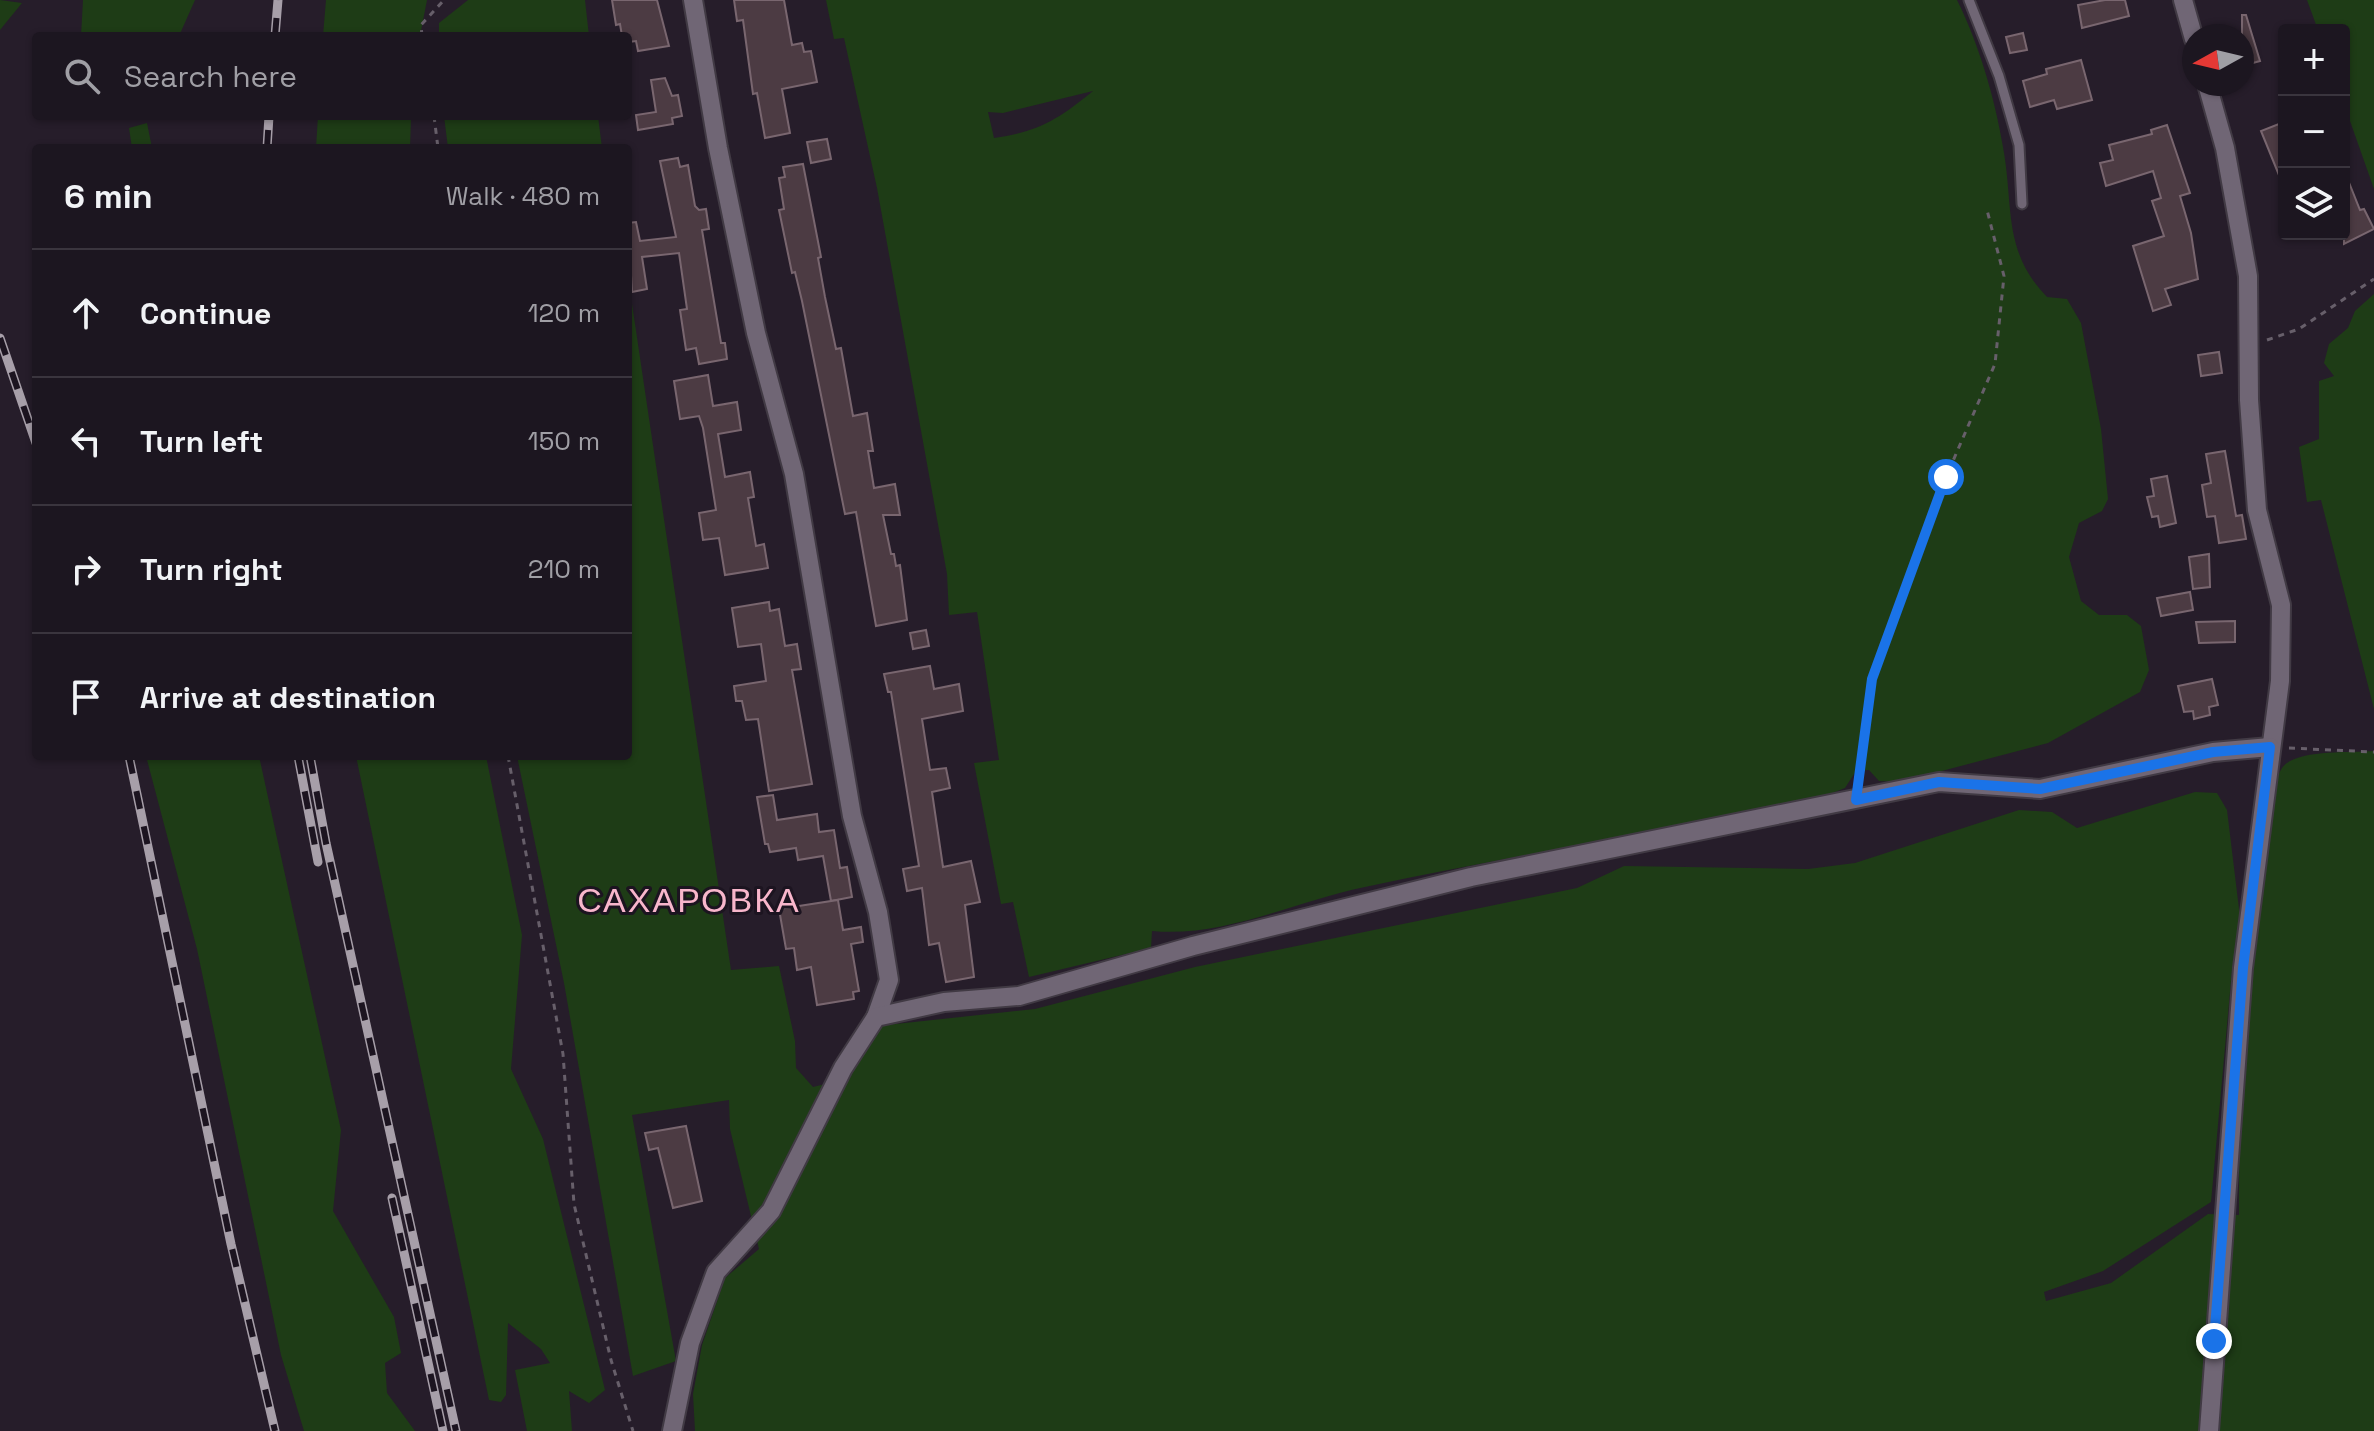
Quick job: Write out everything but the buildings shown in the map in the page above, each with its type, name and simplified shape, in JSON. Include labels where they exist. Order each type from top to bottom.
[{"type":"street","points":[[672,1431],[690,1343],[716,1272],[771,1211],[843,1068],[876,1017],[889,980],[878,912],[852,816],[802,516],[753,318],[718,148],[693,0]]},
{"type":"street","points":[[2183,0],[2190,24]]},
{"type":"street","points":[[2209,1431],[2243,968],[2280,681],[2281,605],[2257,510],[2248,276],[2225,148],[2210,96]]},
{"type":"street","points":[[876,1017],[944,1002],[1019,996],[1193,946],[1471,877],[1939,782],[2040,789],[2213,752],[2270,747]]},
{"type":"lane","points":[[1969,0],[1999,76],[2019,145],[2022,204]]},
{"type":"path","points":[[422,32],[421,25],[444,0]]},
{"type":"path","points":[[434,120],[438,144]]},
{"type":"path","points":[[1856,800],[1872,679],[1946,477],[1995,364],[2004,276],[1987,210]]},
{"type":"path","points":[[2249,347],[2299,329],[2374,279]]},
{"type":"path","points":[[2270,747],[2374,752]]},
{"type":"path","points":[[509,760],[563,1054],[574,1204],[611,1360],[633,1431]]},
{"type":"green space","points":[[0,0],[22,3],[0,30]]},
{"type":"green space","points":[[83,0],[195,0],[181,32],[81,32]]},
{"type":"green space","points":[[326,0],[427,0],[421,32],[323,32]]},
{"type":"green space","points":[[468,0],[585,0],[589,32],[439,32],[439,23]]},
{"type":"green space","points":[[826,0],[1957,0],[1979,53],[1996,110],[2016,245],[2033,280],[2047,297],[2067,299],[2081,323],[2101,429],[2108,499],[2102,511],[2079,523],[2069,557],[2081,601],[2099,615],[2127,615],[2141,626],[2149,670],[2140,692],[2048,743],[1900,782],[1879,781],[1869,770],[1856,771],[1845,788],[1807,803],[1365,887],[1232,924],[1179,932],[1152,931],[1151,948],[1029,977],[1013,902],[1001,904],[974,763],[999,760],[977,612],[949,615],[947,574],[877,188],[844,38],[834,39]],"holes":[[[1093,91],[1036,128],[994,138],[988,112],[1003,113]]]},
{"type":"green space","points":[[2307,0],[2374,0],[2374,189],[2350,121],[2350,24],[2316,24]]},
{"type":"green space","points":[[318,120],[411,120],[410,144],[316,144]]},
{"type":"green space","points":[[444,120],[598,120],[602,144],[448,144]]},
{"type":"green space","points":[[147,123],[151,144],[131,144],[129,128]]},
{"type":"green space","points":[[2374,294],[2374,709],[2321,500],[2307,502],[2299,447],[2319,439],[2319,381],[2334,376],[2324,363],[2329,344],[2348,328],[2355,311]]},
{"type":"green space","points":[[632,304],[731,970],[779,966],[795,1041],[796,1068],[813,1087],[846,1079],[877,1026],[1035,1009],[1195,967],[1577,888],[1624,866],[1808,869],[1855,863],[2019,810],[2052,812],[2077,828],[2195,792],[2217,793],[2227,810],[2240,917],[2232,970],[2211,1202],[2103,1271],[2044,1292],[2046,1301],[2111,1283],[2208,1214],[2239,1215],[2245,1030],[2274,786],[2282,768],[2298,758],[2324,753],[2374,751],[2374,1431],[695,1431],[693,1394],[702,1345],[725,1278],[759,1249],[730,1129],[729,1100],[632,1115],[676,1361],[633,1376],[564,983],[518,760],[632,760]]},
{"type":"green space","points":[[147,760],[260,760],[341,1130],[333,1211],[394,1317],[401,1353],[385,1363],[387,1393],[415,1431],[304,1431],[281,1355],[197,949]]},
{"type":"green space","points":[[357,760],[487,760],[522,935],[511,1069],[543,1139],[605,1390],[589,1403],[569,1391],[572,1431],[527,1431],[515,1370],[550,1363],[541,1349],[508,1323],[506,1395],[501,1402],[489,1400]]},
{"type":"railway","points":[[275,32],[278,0]]},
{"type":"railway","points":[[267,144],[269,120]]},
{"type":"railway","points":[[0,338],[32,431]]},
{"type":"railway","points":[[130,760],[231,1244],[275,1431]]},
{"type":"railway","points":[[299,760],[318,862]]},
{"type":"railway","points":[[311,760],[326,843],[456,1431]]},
{"type":"railway","points":[[392,1198],[443,1431]]},
{"type":"district","name":"САХАРОВКА","points":[[689,900]]},
{"type":"route","points":[[1946,477],[1872,679],[1856,800],[1939,782],[2040,789],[2213,752],[2270,747],[2243,968],[2214,1341]]}]
